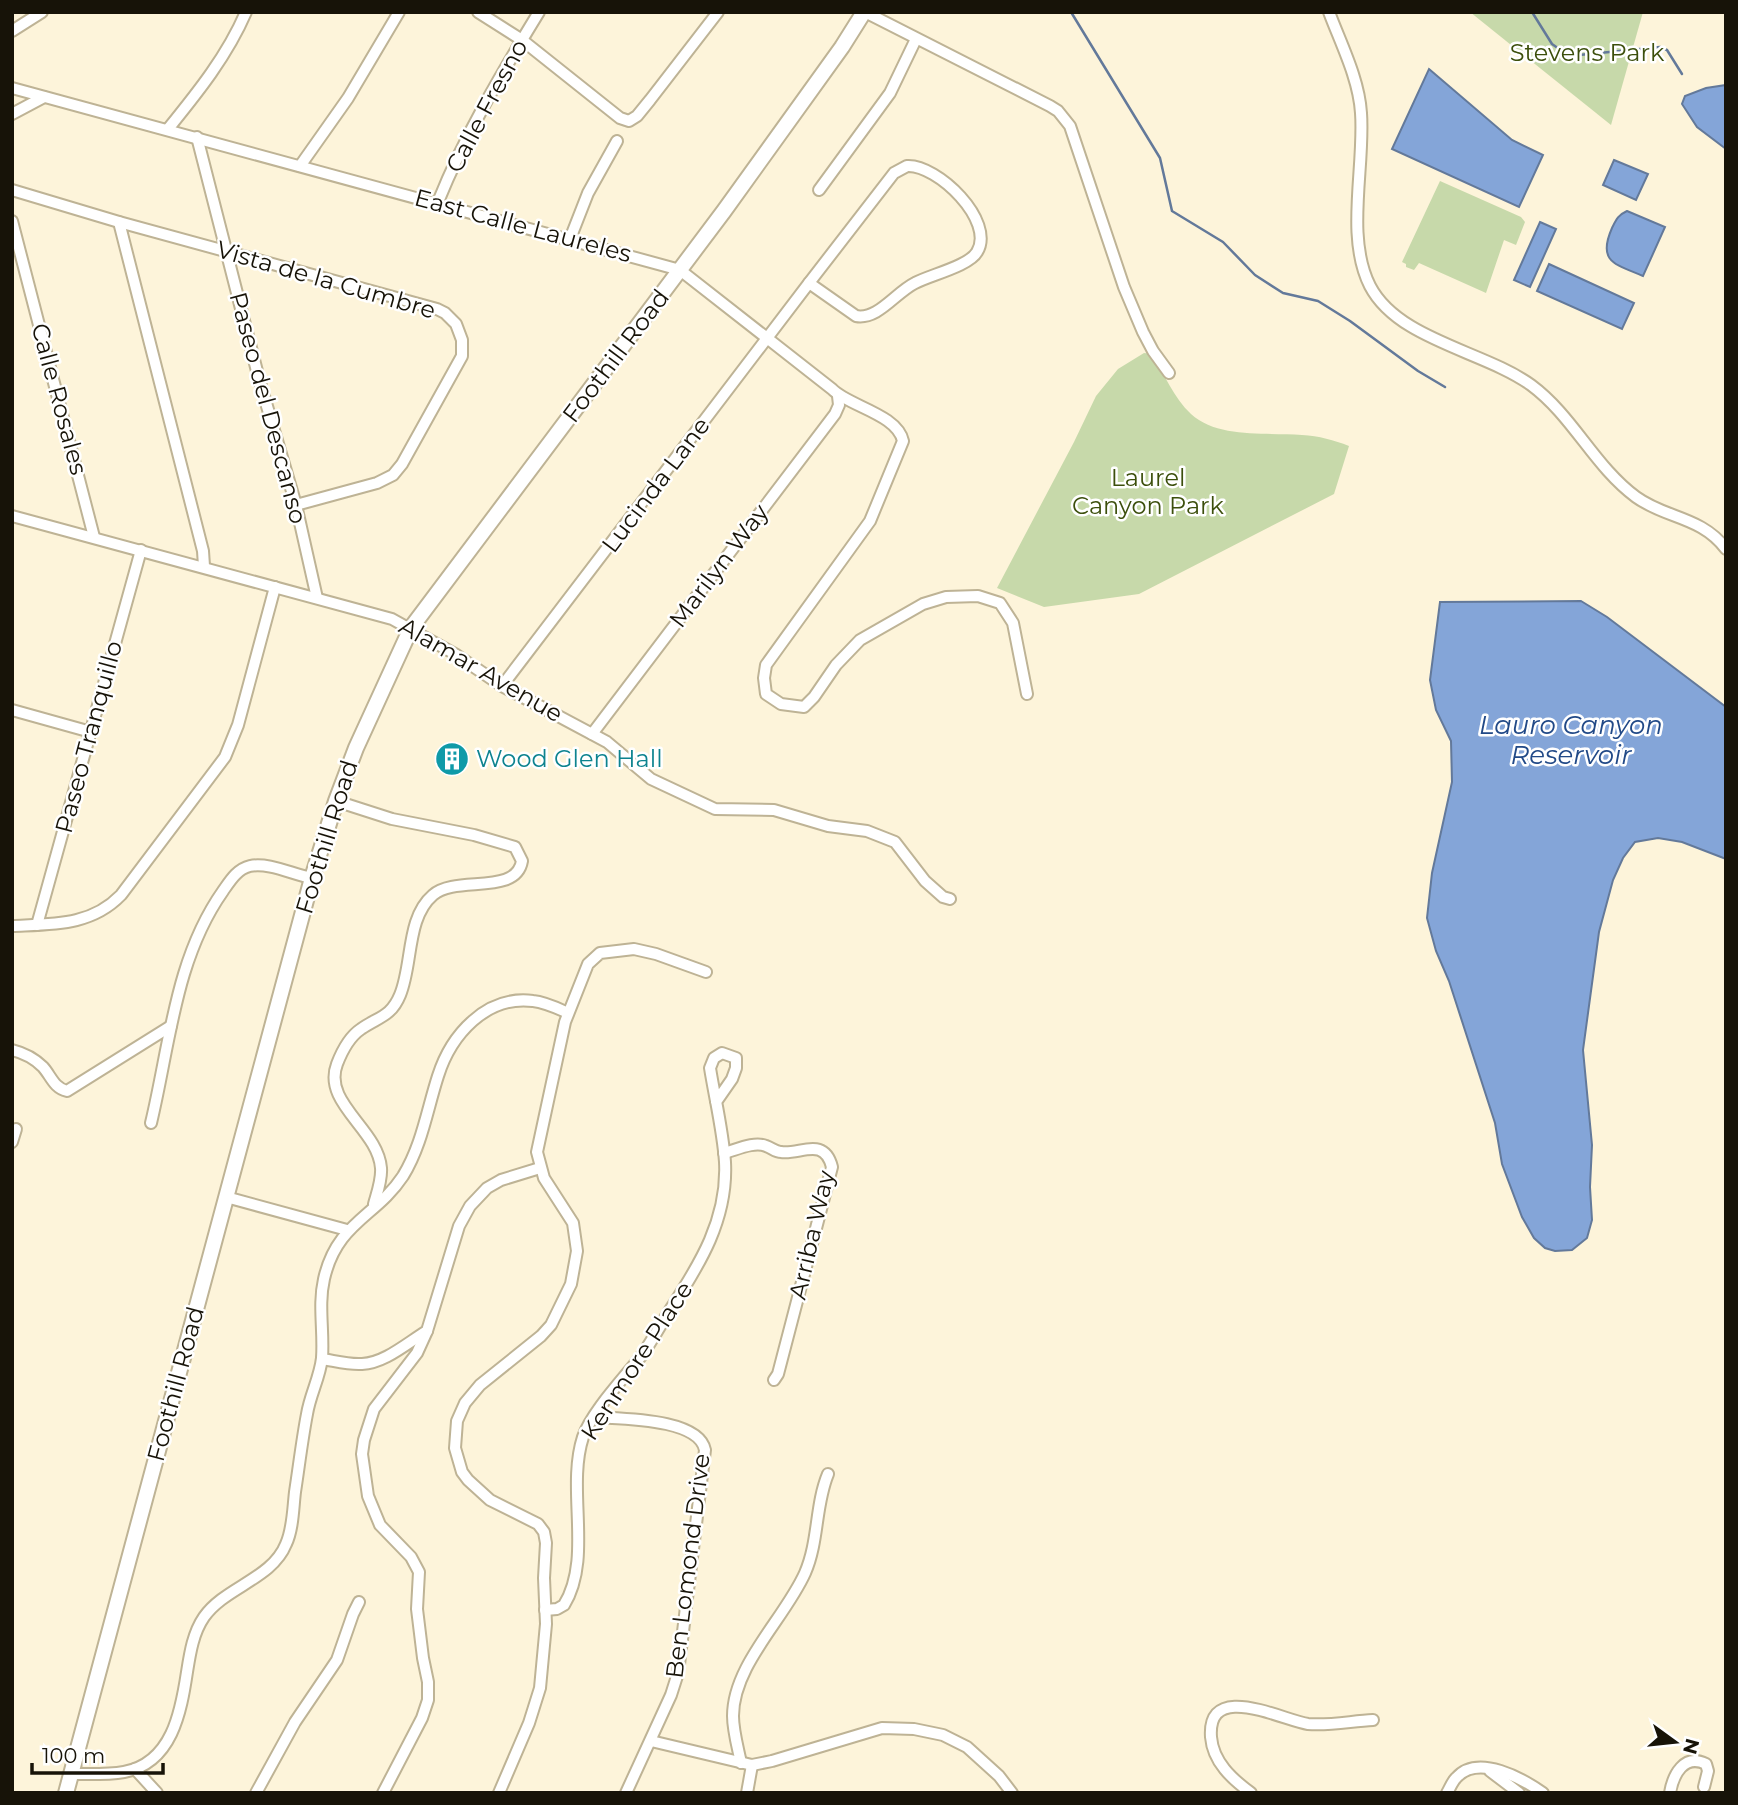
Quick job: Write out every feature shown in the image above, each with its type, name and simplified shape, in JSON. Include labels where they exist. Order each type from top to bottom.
[{"type":"main road","name":"Foothill Road","points":[[66,1793],[312,878],[335,801],[380,691],[411,628],[680,270],[826,69],[864,12]]},
{"type":"street","points":[[12,31],[42,12]]},
{"type":"street","points":[[169,129],[213,73],[228,50],[246,12]]},
{"type":"street","points":[[300,166],[348,98],[399,12]]},
{"type":"street","points":[[478,12],[522,40],[620,118],[629,121],[636,116],[718,12]]},
{"type":"street","name":"Calle Fresno","points":[[438,202],[473,124],[539,12]]},
{"type":"street","points":[[864,12],[1050,106],[1065,118],[1081,155],[1124,287],[1143,332],[1169,373]]},
{"type":"street","points":[[1329,12],[1360,104],[1362,130],[1359,246],[1364,270],[1374,293],[1391,313],[1403,322],[1529,384],[1549,400],[1621,484],[1650,505],[1707,529],[1726,550]]},
{"type":"street","points":[[818,190],[890,93],[916,39]]},
{"type":"street","name":"East Calle Laureles","points":[[12,88],[680,270],[838,396],[857,402],[901,434],[902,441],[870,521],[766,665],[766,694],[782,704],[804,707],[814,698],[836,665],[860,640],[923,604],[946,597],[978,596],[1000,603],[1013,623],[1027,694]]},
{"type":"street","points":[[12,114],[44,97]]},
{"type":"street","name":"Paseo del Descanso","points":[[197,137],[259,379],[296,505],[317,598]]},
{"type":"street","points":[[570,239],[588,193],[617,141]]},
{"type":"street","name":"Lucinda Lane","points":[[502,686],[809,283],[894,173],[902,167],[922,168],[949,185],[968,205],[980,230],[980,246],[972,258],[916,282],[870,316],[851,314],[809,283]]},
{"type":"street","name":"Vista de la Cumbre","points":[[12,190],[437,309],[456,324],[462,340],[462,356],[402,464],[393,475],[377,483],[296,505]]},
{"type":"street","name":"Calle Rosales","points":[[12,221],[94,537]]},
{"type":"street","points":[[120,222],[203,551],[204,566]]},
{"type":"street","name":"Marilyn Way","points":[[593,734],[835,414],[839,405],[838,396]]},
{"type":"street","name":"Alamar Avenue","points":[[12,516],[392,619],[411,628],[502,686],[607,742],[651,779],[715,809],[774,810],[828,826],[867,831],[886,837],[895,842],[935,891],[950,899]]},
{"type":"street","name":"Paseo Tranquillo","points":[[37,925],[141,550]]},
{"type":"street","points":[[12,926],[87,919],[115,902],[218,770],[233,739],[275,587]]},
{"type":"street","points":[[12,710],[91,732]]},
{"type":"street","points":[[335,801],[393,819],[494,840],[518,851],[522,861],[515,875],[502,881],[456,884],[431,897],[420,912],[415,926],[405,978],[396,1003],[383,1018],[362,1028],[350,1039],[337,1065],[334,1084],[338,1096],[367,1133],[382,1167],[373,1207]]},
{"type":"street","points":[[151,1123],[162,1079],[170,1026],[200,927],[233,877],[241,870],[254,866],[312,878]]},
{"type":"street","points":[[499,1793],[536,1706],[540,1688],[546,1624],[544,1578],[547,1551],[544,1532],[534,1521],[478,1492],[462,1472],[456,1457],[454,1439],[457,1421],[468,1398],[493,1374],[541,1336],[559,1312],[571,1284],[577,1251],[573,1223],[547,1183],[537,1152],[568,1013],[589,964],[600,953],[634,949],[706,972]]},
{"type":"street","points":[[71,1774],[119,1773],[135,1769],[156,1755],[174,1730],[182,1706],[194,1638],[206,1615],[220,1601],[269,1567],[287,1544],[304,1430],[322,1359],[324,1278],[340,1238],[394,1187],[412,1160],[446,1057],[477,1017],[493,1006],[517,1000],[542,1002],[568,1013]]},
{"type":"street","points":[[12,1050],[40,1064],[59,1088],[67,1091],[170,1026]]},
{"type":"street","name":"Kenmore Place","points":[[545,1610],[564,1605],[574,1575],[577,1550],[578,1463],[584,1434],[644,1352],[704,1256],[714,1235],[725,1164],[716,1102]]},
{"type":"street","points":[[12,1142],[16,1129]]},
{"type":"street","name":"Arriba Way","points":[[723,1153],[755,1145],[782,1153],[810,1148],[825,1153],[832,1167],[778,1374],[774,1380]]},
{"type":"street","points":[[383,1793],[422,1718],[428,1700],[428,1682],[417,1609],[419,1572],[411,1557],[380,1525],[368,1496],[362,1454],[363,1440],[374,1409],[417,1353],[427,1331],[459,1226],[470,1206],[487,1188],[501,1180],[540,1168]]},
{"type":"street","points":[[226,1197],[347,1230]]},
{"type":"street","points":[[322,1359],[356,1364],[371,1363],[386,1357],[427,1331]]},
{"type":"street","name":"Ben Lomond Drive","points":[[595,1416],[677,1426],[693,1433],[702,1440],[704,1446],[705,1463],[699,1487],[678,1672],[671,1695],[626,1793]]},
{"type":"street","points":[[747,1793],[746,1764],[733,1718],[737,1692],[750,1663],[805,1573],[813,1552],[828,1474]]},
{"type":"street","points":[[256,1793],[295,1722],[337,1660],[359,1602]]},
{"type":"street","points":[[1251,1793],[1226,1772],[1215,1755],[1211,1727],[1216,1717],[1224,1710],[1237,1706],[1306,1723],[1373,1720]]},
{"type":"street","points":[[651,1741],[746,1764],[772,1761],[883,1728],[915,1729],[943,1735],[967,1747],[999,1776],[1012,1793]]},
{"type":"street","points":[[1670,1793],[1674,1775],[1679,1768],[1693,1761],[1706,1764],[1708,1771],[1704,1787]]},
{"type":"street","points":[[135,1769],[157,1793]]},
{"type":"street","points":[[1488,1769],[1519,1793]]},
{"type":"street","points":[[1447,1793],[1456,1778],[1463,1773],[1488,1769],[1506,1772],[1543,1793]]},
{"type":"green space","name":"Stevens Park","points":[[1470,12],[1643,12],[1611,125]]},
{"type":"green space","points":[[1440,181],[1521,217],[1525,222],[1516,245],[1504,240],[1486,293],[1419,263],[1414,270],[1402,262]]},
{"type":"green space","name":"Laurel Canyon Park","points":[[1144,353],[1152,354],[1179,401],[1202,422],[1229,431],[1308,436],[1349,446],[1334,494],[1139,594],[1044,607],[997,588],[1096,396],[1118,369]]},
{"type":"water","points":[[1429,69],[1512,140],[1543,155],[1519,207],[1392,149]]},
{"type":"water","points":[[1726,85],[1726,149],[1697,127],[1682,104],[1685,96],[1706,88]]},
{"type":"water","points":[[1614,160],[1648,174],[1636,200],[1603,185]]},
{"type":"water","points":[[1627,211],[1665,227],[1643,276],[1617,265],[1608,255],[1608,239],[1612,228],[1619,216]]},
{"type":"water","points":[[1540,222],[1556,229],[1530,287],[1514,280]]},
{"type":"water","points":[[1549,264],[1634,303],[1622,329],[1537,291]]},
{"type":"water","name":"Lauro Canyon Reservoir","points":[[1581,601],[1607,617],[1726,707],[1726,859],[1682,842],[1658,838],[1635,842],[1623,858],[1613,880],[1599,932],[1583,1050],[1592,1145],[1592,1220],[1587,1238],[1572,1250],[1555,1251],[1545,1248],[1534,1238],[1522,1217],[1502,1164],[1495,1123],[1427,918],[1432,873],[1452,782],[1451,741],[1436,710],[1430,680],[1440,602]]},
{"type":"waterway","points":[[1071,12],[1160,158],[1172,211],[1223,242],[1255,275],[1283,293],[1318,301],[1445,387]]},
{"type":"waterway","points":[[1532,12],[1552,44],[1569,56],[1660,47],[1667,50],[1682,74]]},
{"type":"place","name":"Wood Glen Hall","points":[[452,759]]}]
